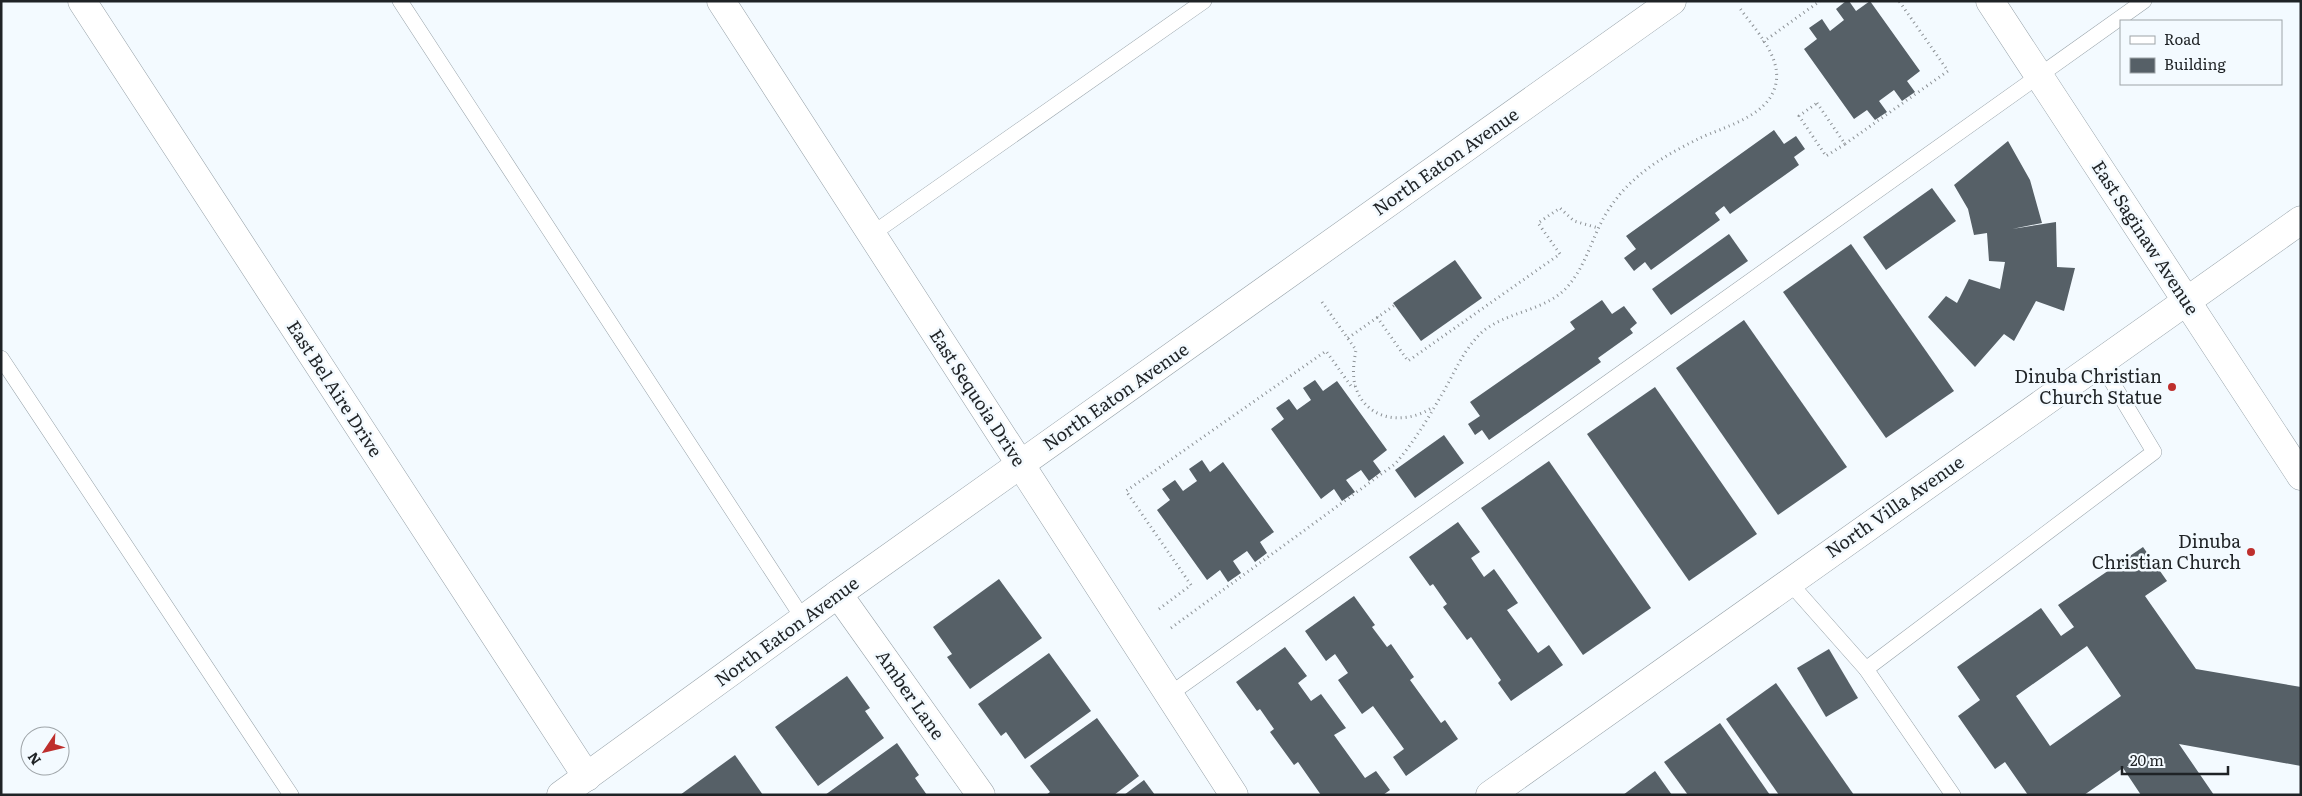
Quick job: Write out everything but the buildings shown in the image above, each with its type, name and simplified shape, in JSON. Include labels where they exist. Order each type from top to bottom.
[{"type":"street","name":"East Bel Aire Drive","points":[[82,1],[582,789]]},
{"type":"street","name":"North Eaton Avenue","points":[[582,789],[838,594],[1021,466],[1672,1]]},
{"type":"street","name":"East Saginaw Avenue","points":[[1990,1],[2301,476]]},
{"type":"street","name":"East Sequoia Drive","points":[[727,4],[872,234],[1234,795]]},
{"type":"street","name":"North Villa Avenue","points":[[1490,795],[2301,220]]},
{"type":"street","name":"Amber Lane","points":[[838,594],[981,795]]},
{"type":"lane","points":[[400,1],[804,620]]},
{"type":"lane","points":[[872,234],[1204,1]]},
{"type":"lane","points":[[1170,694],[2144,1]]},
{"type":"lane","points":[[1,358],[291,795]]},
{"type":"lane","points":[[1866,669],[2154,452],[2100,362]]},
{"type":"lane","points":[[1789,582],[1866,669],[1953,795]]},
{"type":"path","points":[[1764,42],[1820,1]]},
{"type":"path","points":[[1844,144],[1817,104],[1799,116],[1826,156],[1844,144],[1948,70],[1899,1]]},
{"type":"path","points":[[1171,628],[1395,464],[1420,432],[1464,355],[1483,332],[1495,324],[1551,299],[1567,288],[1582,266],[1598,228],[1610,207],[1641,174],[1678,149],[1731,125],[1762,107],[1774,91],[1777,68],[1772,54],[1739,7]]},
{"type":"path","points":[[1377,317],[1408,361],[1560,254],[1538,223],[1560,208],[1574,221],[1598,228]]},
{"type":"path","points":[[1322,302],[1356,350],[1354,361],[1356,386],[1368,406],[1378,414],[1389,418],[1411,418],[1423,414],[1435,406]]},
{"type":"path","points":[[1348,338],[1395,305]]},
{"type":"path","points":[[1159,609],[1192,585],[1126,491],[1326,351],[1351,386],[1356,386]]},
{"type":"place","name":"Dinuba Christian Church Statue","points":[[2172,387]]},
{"type":"place","name":"Dinuba Christian Church","points":[[2251,552]]}]
